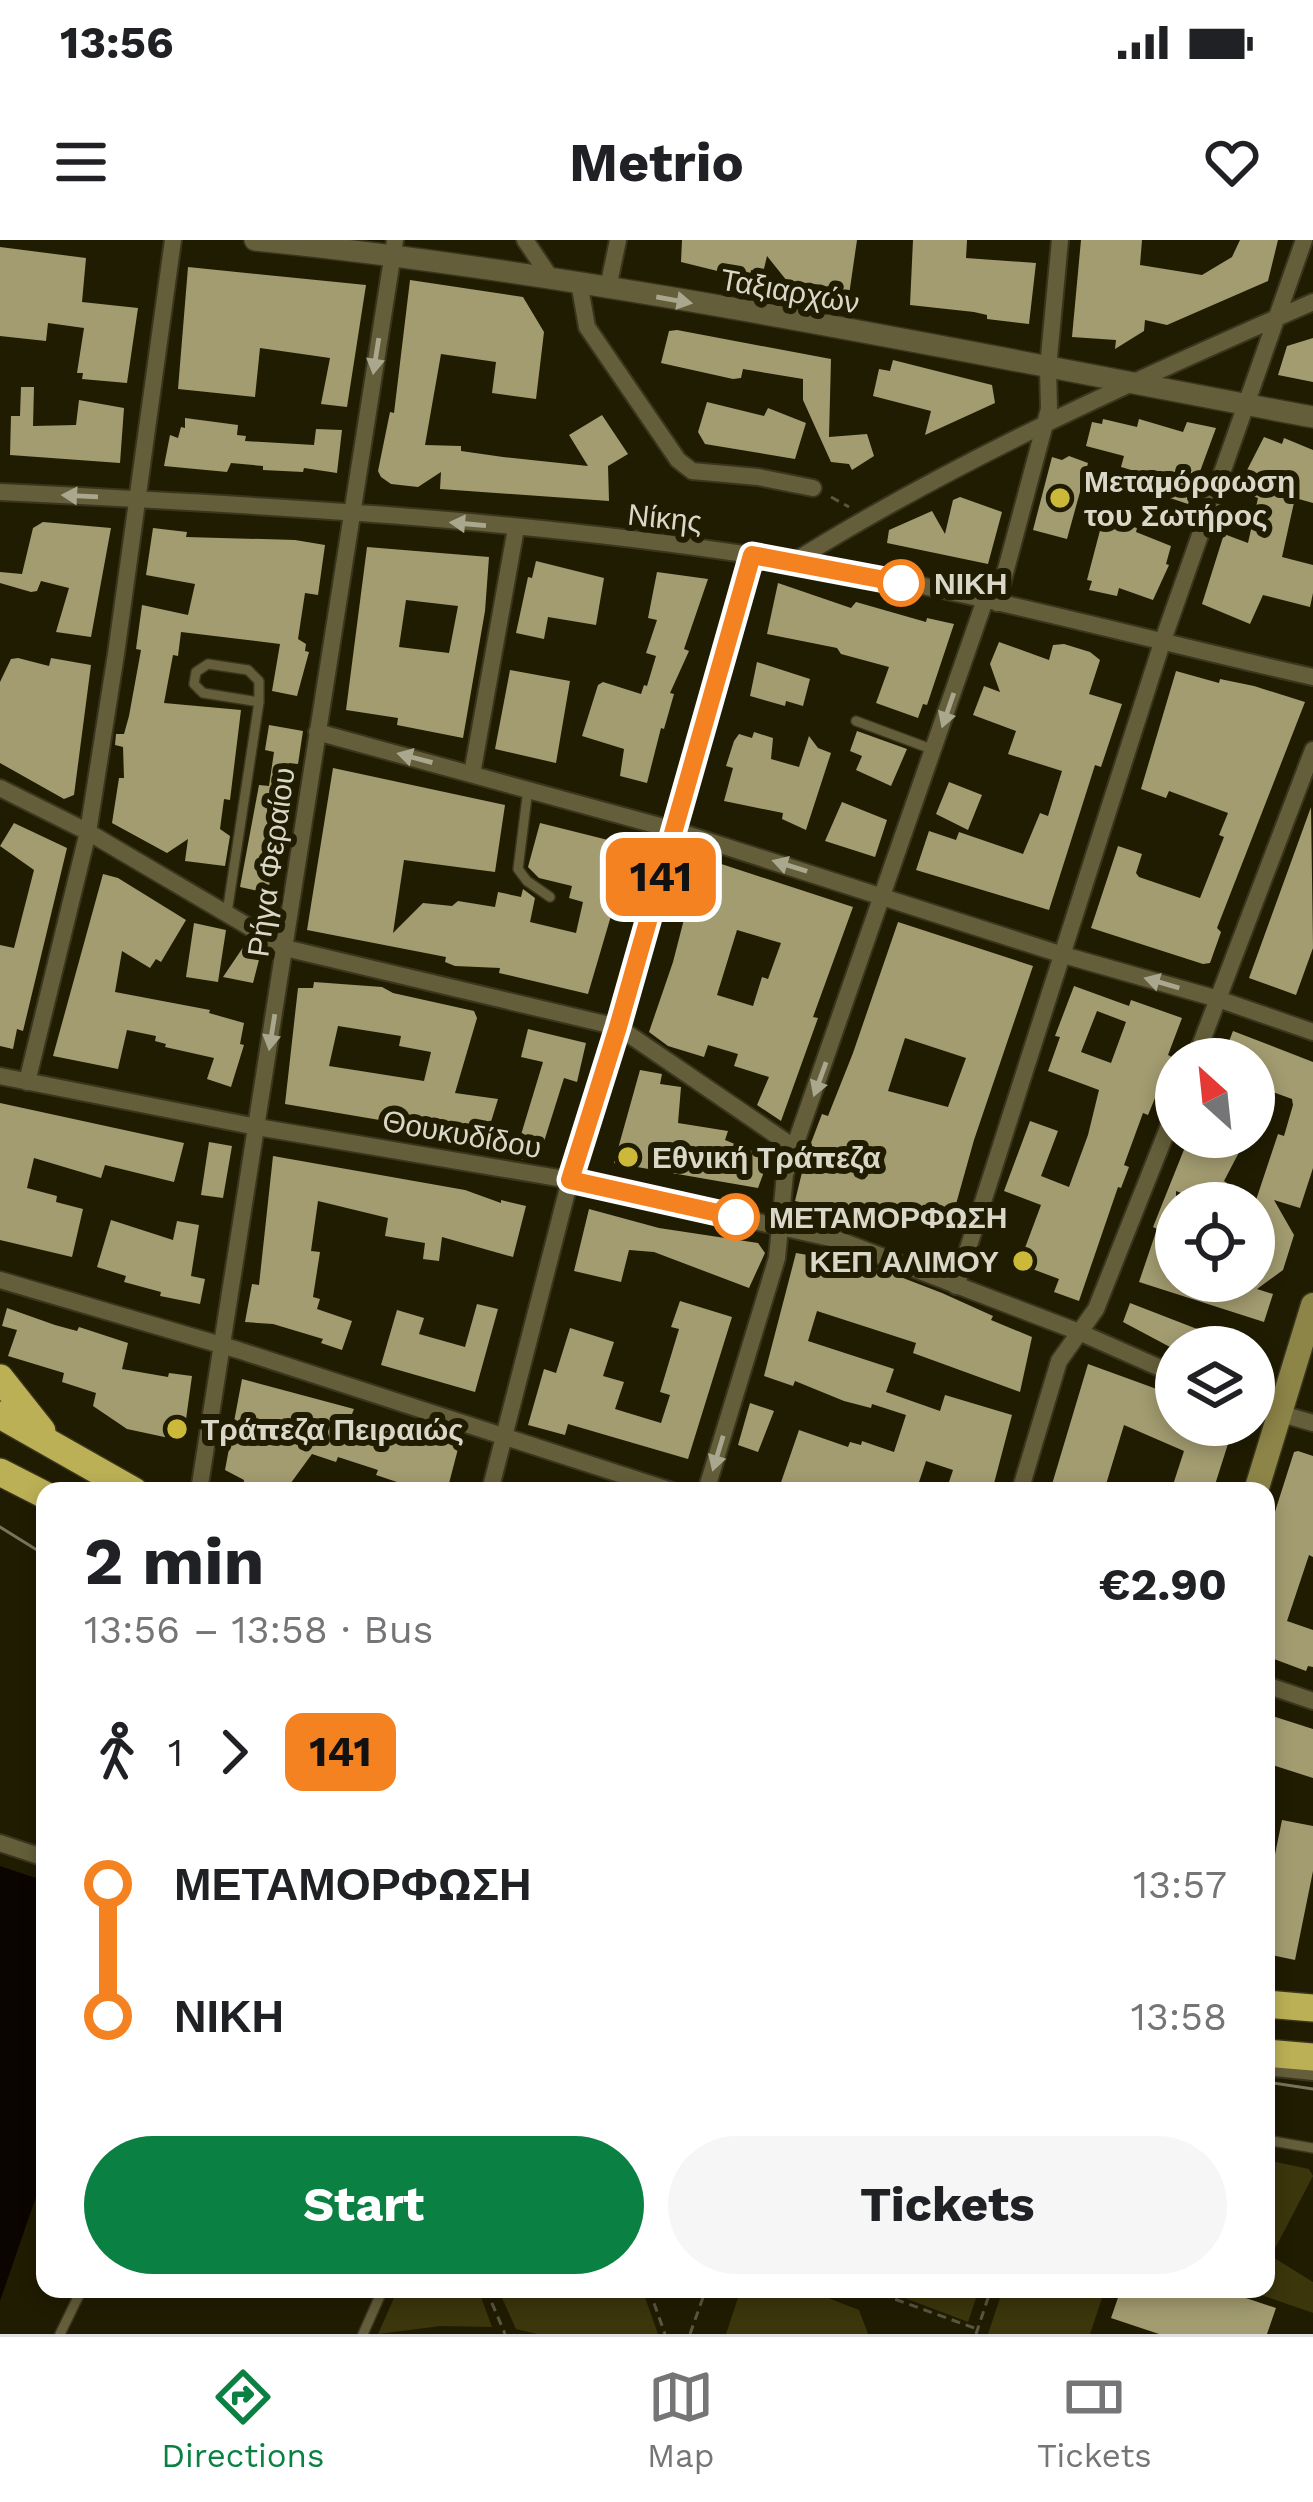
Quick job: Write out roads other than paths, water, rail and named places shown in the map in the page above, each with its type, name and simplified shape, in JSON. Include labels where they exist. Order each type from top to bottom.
[{"type":"highway","points":[[0,1378],[49,1439]]},
{"type":"highway","points":[[0,1415],[119,1482]]},
{"type":"highway","points":[[0,1472],[36,1491]]},
{"type":"highway","points":[[1275,2005],[1313,2008]]},
{"type":"highway","points":[[1275,2055],[1313,2057]]},
{"type":"main road","points":[[1259,1482],[1313,1305]]},
{"type":"street","points":[[27,1082],[88,832],[173,240]]},
{"type":"street","name":"Ταξιαρχών","points":[[254,240],[393,246],[1313,417]]},
{"type":"street","points":[[525,240],[550,277]]},
{"type":"street","points":[[608,288],[618,240]]},
{"type":"street","points":[[709,1482],[769,1288],[781,1227],[782,1188],[934,750],[991,601],[1046,422],[1060,240]]},
{"type":"street","points":[[956,1286],[1162,643],[1304,240]]},
{"type":"street","name":"Ρήγα Φεραίου","points":[[200,1482],[393,246]]},
{"type":"street","points":[[579,282],[587,327],[678,460],[692,471],[813,488]]},
{"type":"street","points":[[794,562],[866,516],[1046,422],[1313,302]]},
{"type":"street","name":"Νίκης","points":[[0,492],[351,514],[752,555],[991,601],[1313,676]]},
{"type":"street","points":[[472,774],[516,528]]},
{"type":"street","points":[[493,1482],[570,1180],[752,555]]},
{"type":"street","points":[[317,732],[674,830],[1313,1032]]},
{"type":"street","points":[[1203,1038],[1313,750]]},
{"type":"street","points":[[0,788],[88,832],[285,948],[618,1027],[795,1148]]},
{"type":"street","name":"Θουκυδίδου","points":[[0,1076],[257,1127],[570,1180],[838,1240],[1155,1366]]},
{"type":"street","points":[[1023,1482],[1059,1361],[1096,1309],[1156,1158]]},
{"type":"street","points":[[0,1280],[645,1482]]},
{"type":"street","points":[[1275,1412],[1313,1424]]},
{"type":"street","points":[[1275,1688],[1313,1702]]},
{"type":"street","points":[[0,1843],[36,1855]]},
{"type":"street","points":[[1275,2068],[1313,2072]]},
{"type":"lane","points":[[227,914],[259,702],[260,681],[254,672],[208,664],[196,672],[194,683],[202,693],[259,702]]},
{"type":"lane","points":[[856,721],[934,750]]},
{"type":"lane","points":[[528,789],[518,869],[550,897]]},
{"type":"lane","points":[[1275,2142],[1313,2148]]},
{"type":"lane","points":[[61,2334],[78,2298]]},
{"type":"lane","points":[[363,2334],[379,2298]]},
{"type":"tram line","points":[[0,1527],[36,1549]]},
{"type":"tram line","points":[[1275,2083],[1313,2089]]},
{"type":"place","name":"Μεταμόρφωση του Σωτήρος","points":[[1060,498]]},
{"type":"place","name":"ΝΙΚΗ","points":[[901,583]]},
{"type":"place","name":"Εθνική Τράπεζα","points":[[628,1157]]},
{"type":"place","name":"ΜΕΤΑΜΟΡΦΩΣΗ","points":[[736,1217]]},
{"type":"place","name":"ΚΕΠ ΑΛΙΜΟΥ","points":[[1023,1261]]},
{"type":"place","name":"Τράπεζα Πειραιώς","points":[[177,1429]]}]
